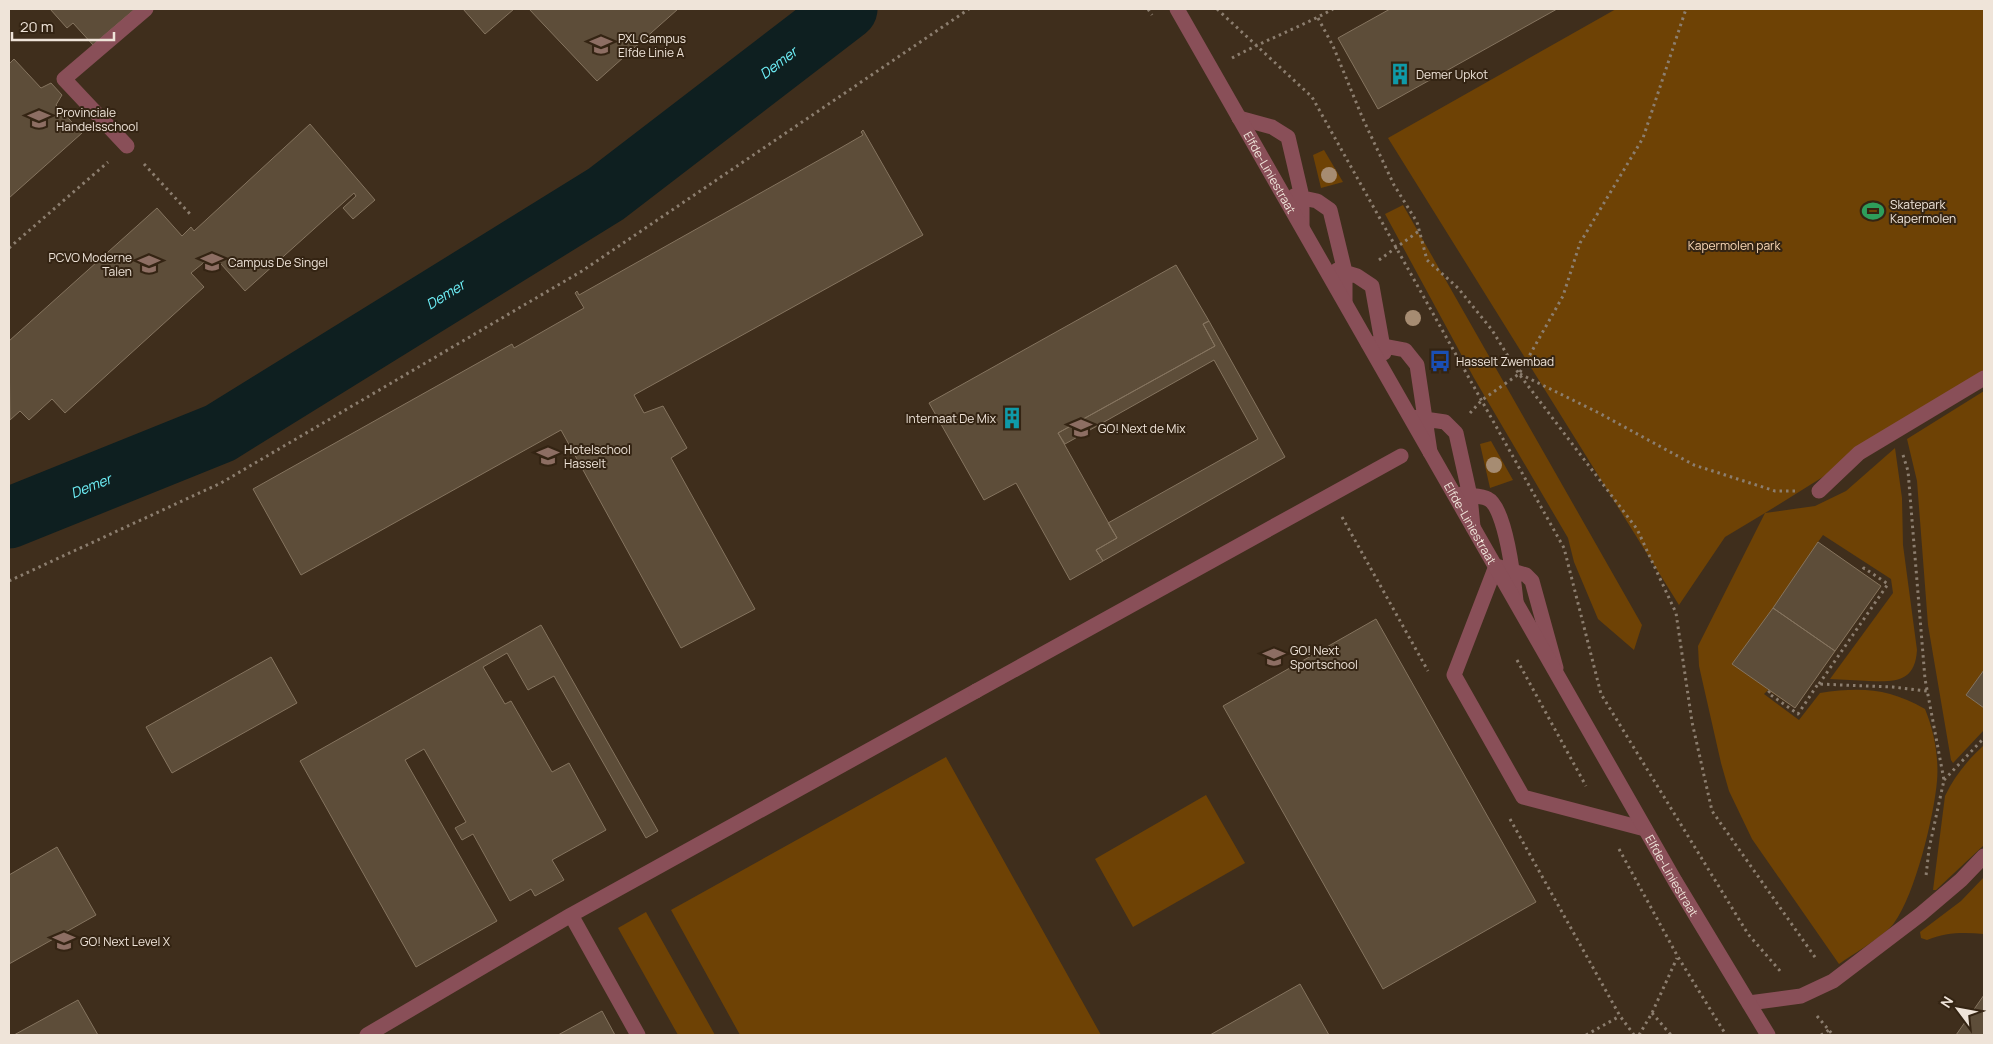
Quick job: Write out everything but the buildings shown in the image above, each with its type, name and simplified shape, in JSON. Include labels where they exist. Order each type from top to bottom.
[{"type":"street","points":[[127,146],[64,79],[146,9]]},
{"type":"street","name":"Elfde-Liniestraat","points":[[1177,9],[1345,302],[1375,344],[1388,377],[1418,418],[1430,452],[1645,829],[1768,1035]]},
{"type":"street","points":[[1239,118],[1272,126],[1288,136],[1302,197],[1302,227]]},
{"type":"street","points":[[1283,194],[1317,201],[1330,210],[1345,272],[1345,302]]},
{"type":"street","points":[[1326,268],[1358,276],[1372,286],[1375,344],[1405,350],[1417,365],[1418,418],[1446,422],[1456,434],[1470,496],[1473,526]]},
{"type":"street","points":[[1819,491],[1859,453],[1984,378]]},
{"type":"street","points":[[367,1035],[570,915],[1401,456]]},
{"type":"street","points":[[1453,492],[1489,499],[1499,510],[1513,571],[1516,602]]},
{"type":"street","points":[[1558,676],[1532,581],[1526,574],[1496,566],[1454,675],[1523,797],[1645,829]]},
{"type":"street","points":[[1749,1003],[1802,996],[1832,981],[1921,914],[1961,880],[1984,856]]},
{"type":"street","points":[[570,915],[638,1035]]},
{"type":"path","points":[[9,581],[221,483],[573,276],[969,9]]},
{"type":"path","points":[[1148,9],[1153,17]]},
{"type":"path","points":[[1217,9],[1312,97],[1564,548],[1601,694],[1748,934],[1802,996]]},
{"type":"path","points":[[1212,69],[1256,45],[1318,18],[1333,9]]},
{"type":"path","points":[[1482,400],[1520,374],[1563,296],[1580,243],[1589,225],[1643,138],[1686,9]]},
{"type":"path","points":[[1318,18],[1333,46],[1363,119],[1394,185],[1417,222],[1427,260],[1458,288],[1492,330],[1520,374],[1637,529],[1676,613],[1692,722],[1712,811],[1832,981]]},
{"type":"path","points":[[9,248],[127,146],[190,214]]},
{"type":"path","points":[[1520,374],[1599,413],[1694,465],[1776,491],[1819,491]]},
{"type":"path","points":[[1896,431],[1908,471],[1928,691],[1944,780],[1929,849],[1921,914]]},
{"type":"path","points":[[1330,496],[1431,675],[1454,675]]},
{"type":"path","points":[[1770,691],[1768,693],[1798,714],[1888,584],[1864,568],[1861,572]]},
{"type":"path","points":[[1512,652],[1565,746],[1678,957],[1726,1035]]},
{"type":"path","points":[[1818,684],[1893,687],[1928,691]]},
{"type":"path","points":[[1944,780],[1984,738]]},
{"type":"path","points":[[1523,797],[1510,820],[1620,1016],[1634,1035]]},
{"type":"path","points":[[1639,1035],[1652,1013],[1678,957]]},
{"type":"path","points":[[1652,1013],[1671,1035]]},
{"type":"path","points":[[1586,1035],[1620,1016]]},
{"type":"path","points":[[1821,1035],[1829,1030],[1833,1035]]},
{"type":"green space","name":"Kapermolen park","points":[[1616,9],[1984,9],[1984,371],[1826,475],[1725,537],[1679,605],[1388,138]]},
{"type":"green space","points":[[1324,150],[1343,182],[1321,188],[1313,155]]},
{"type":"green space","points":[[1403,205],[1642,625],[1634,650],[1598,619],[1574,562],[1568,538],[1474,378],[1385,214]]},
{"type":"green space","points":[[1984,391],[1984,670],[1966,695],[1984,708],[1984,730],[1953,763],[1928,625],[1917,481],[1907,439]]},
{"type":"green space","points":[[1491,441],[1513,480],[1490,488],[1480,444]]},
{"type":"green space","points":[[1895,448],[1902,498],[1903,545],[1917,650],[1912,668],[1908,674],[1896,680],[1830,679],[1893,593],[1891,579],[1823,535],[1818,542],[1881,586],[1795,708],[1768,690],[1764,694],[1799,720],[1820,693],[1861,690],[1886,693],[1912,702],[1925,709],[1931,726],[1935,744],[1937,781],[1928,834],[1909,894],[1902,910],[1890,928],[1839,964],[1752,839],[1729,791],[1699,666],[1698,646],[1765,513],[1815,506],[1846,491]]},
{"type":"green space","points":[[1984,745],[1984,845],[1936,890],[1933,890],[1945,796],[1962,768]]},
{"type":"green space","points":[[946,757],[1101,1035],[740,1035],[671,910]]},
{"type":"green space","points":[[1206,795],[1245,863],[1133,927],[1095,859]]},
{"type":"green space","points":[[1984,877],[1984,934],[1955,933],[1927,940],[1921,938],[1920,932],[1961,901]]},
{"type":"green space","points":[[646,912],[715,1035],[678,1035],[618,928]]},
{"type":"waterway","name":"Demer","points":[[9,518],[220,433],[606,194],[847,9]]},
{"type":"place","name":"PXL Campus Elfde Linie A","points":[[601,45]]},
{"type":"place","name":"Demer Upkot","points":[[1400,74]]},
{"type":"place","name":"Provinciale Handelsschool","points":[[39,119]]},
{"type":"place","name":"Skatepark Kapermolen","points":[[1873,211]]},
{"type":"place","name":"Campus De Singel","points":[[212,262]]},
{"type":"place","name":"PCVO Moderne Talen","points":[[149,264]]},
{"type":"place","name":"Hasselt Zwembad","points":[[1440,361]]},
{"type":"place","name":"Internaat De Mix","points":[[1012,418]]},
{"type":"place","name":"GO! Next de Mix","points":[[1081,428]]},
{"type":"place","name":"Hotelschool Hasselt","points":[[548,456]]},
{"type":"place","name":"GO! Next Sportschool","points":[[1274,657]]},
{"type":"place","name":"GO! Next Level X","points":[[64,941]]}]
